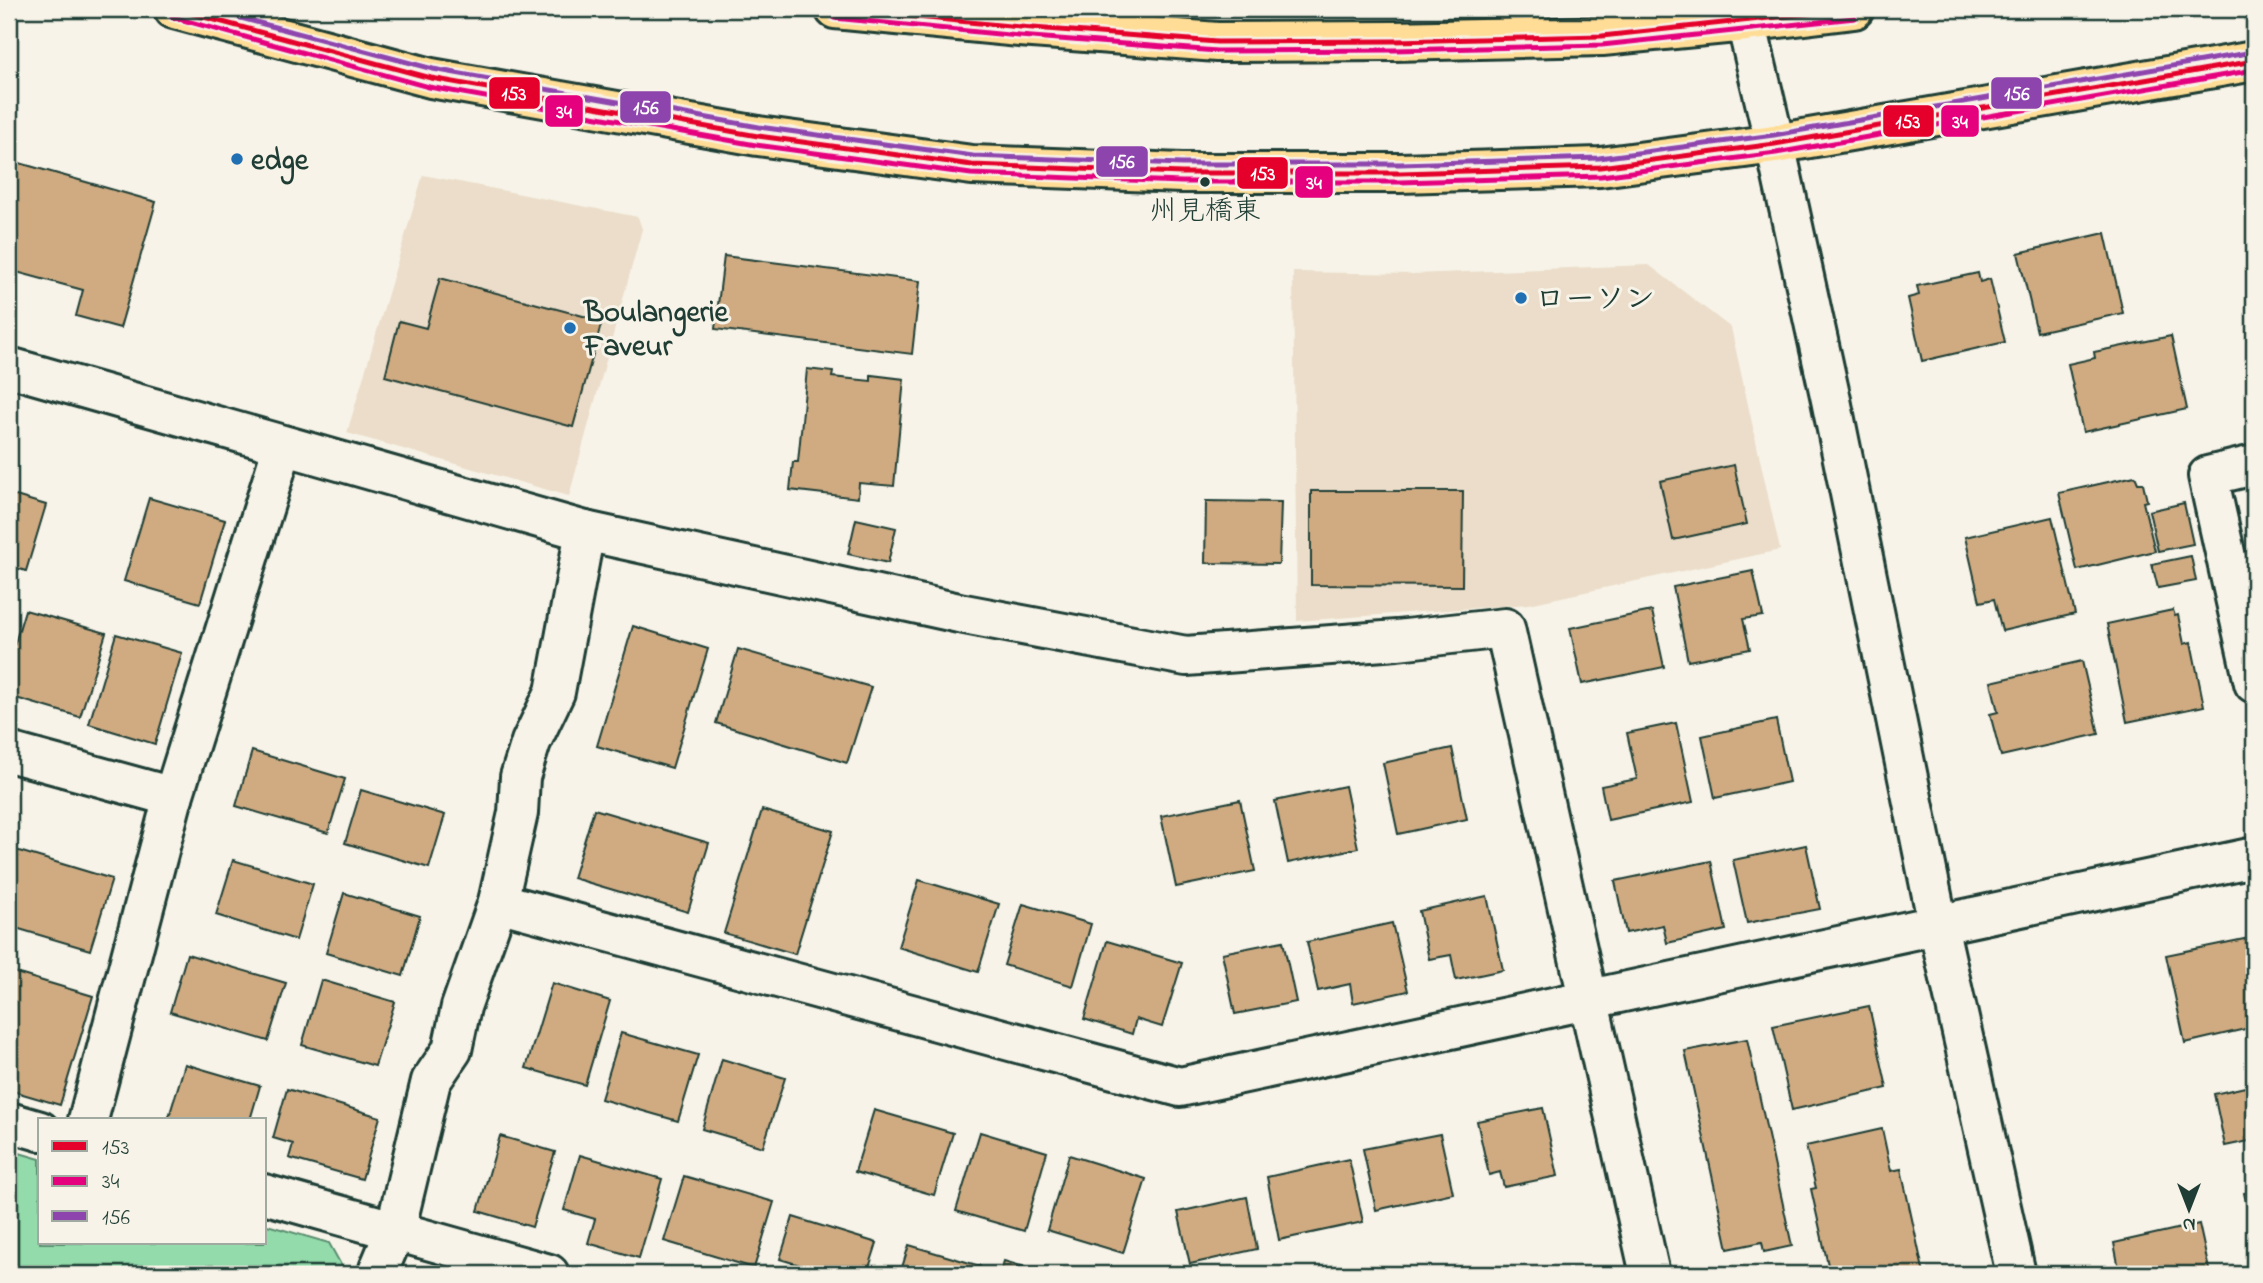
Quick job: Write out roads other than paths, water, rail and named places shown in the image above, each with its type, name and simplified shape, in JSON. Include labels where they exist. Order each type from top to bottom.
[{"type":"main road","points":[[174,9],[431,78],[758,136],[972,165],[1182,173],[1413,173],[1600,167],[1775,144],[2254,61]]},
{"type":"main road","points":[[835,9],[1217,42],[1602,36],[1745,16],[1854,9]]},
{"type":"street","points":[[1745,16],[1831,400],[1938,925],[2016,1274]]},
{"type":"street","points":[[9,367],[585,531],[959,613],[1186,656],[1397,640],[1505,628],[1650,1274]]},
{"type":"street","points":[[89,1118],[173,797],[283,446]]},
{"type":"street","points":[[2254,465],[2208,476],[2254,683]]},
{"type":"street","points":[[380,1274],[379,1269],[395,1231],[431,1082],[452,1050],[461,1007],[498,902],[518,813],[520,777],[531,742],[555,692],[585,531]]},
{"type":"street","points":[[9,752],[173,797]]},
{"type":"street","points":[[498,902],[1180,1087],[2254,857]]},
{"type":"street","points":[[9,1122],[38,1130]]},
{"type":"street","points":[[266,1195],[549,1274]]},
{"type":"place","name":"edge","points":[[237,159]]},
{"type":"place","name":"州見橋東","points":[[1205,182]]},
{"type":"place","name":"ローソン","points":[[1521,298]]},
{"type":"place","name":"Boulangerie Faveur","points":[[570,328]]}]
